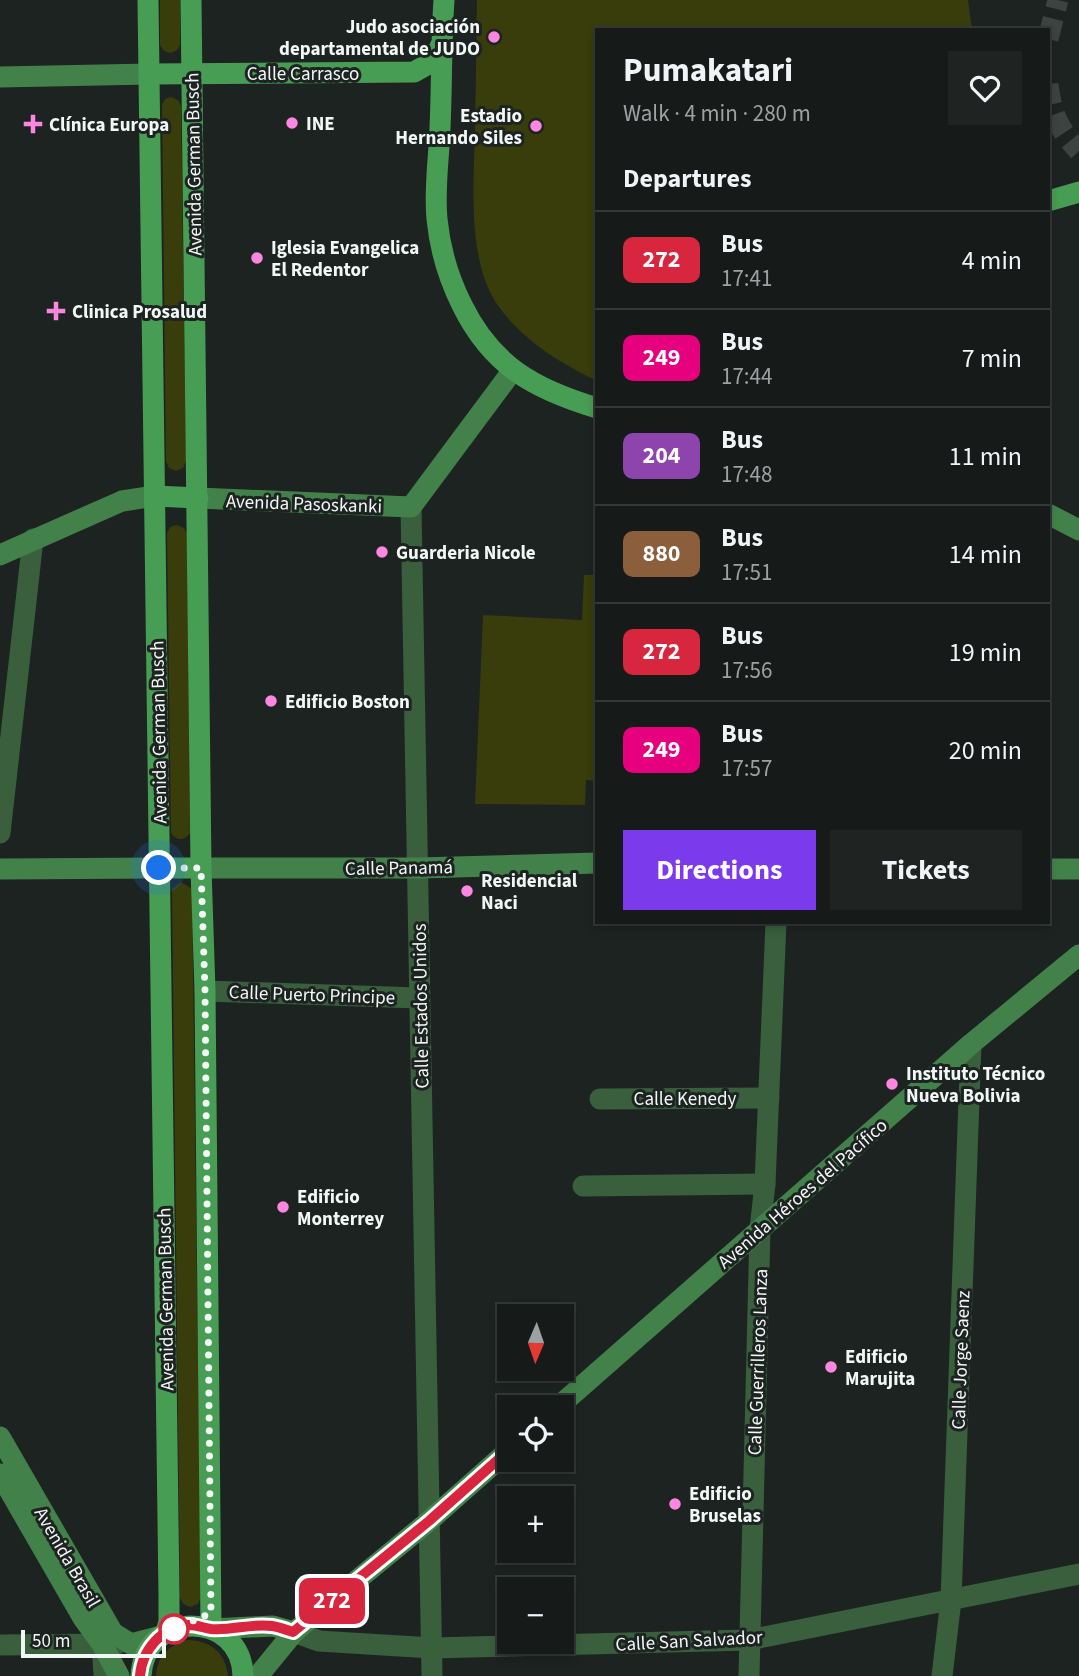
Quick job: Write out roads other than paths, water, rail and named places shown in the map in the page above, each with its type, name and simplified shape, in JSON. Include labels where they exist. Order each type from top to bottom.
[{"type":"main road","name":"Avenida German Busch","points":[[148,0],[169,1596],[169,1622],[162,1635]]},
{"type":"main road","name":"Avenida German Busch","points":[[191,0],[211,1629]]},
{"type":"main road","points":[[444,0],[437,216],[442,256],[452,284],[473,327],[491,352],[513,370],[562,398],[595,407]]},
{"type":"main road","points":[[441,45],[432,62],[414,72],[431,85],[441,103]]},
{"type":"main road","name":"Calle Carrasco","points":[[150,74],[414,72]]},
{"type":"main road","points":[[0,77],[150,74]]},
{"type":"main road","points":[[1050,200],[1079,192]]},
{"type":"main road","points":[[411,506],[513,370]]},
{"type":"main road","points":[[0,555],[122,501],[155,496],[198,498]]},
{"type":"main road","name":"Avenida Pasoskanki","points":[[198,498],[411,506]]},
{"type":"main road","points":[[1050,515],[1079,530]]},
{"type":"main road","name":"Calle Panamá","points":[[201,868],[419,868],[595,863]]},
{"type":"main road","points":[[0,869],[201,868]]},
{"type":"main road","points":[[1050,869],[1079,869]]},
{"type":"main road","name":"Avenida Héroes del Pacífico","points":[[572,1395],[971,1044],[1079,955]]},
{"type":"main road","name":"Avenida Brasil","points":[[0,1437],[83,1618],[102,1644],[119,1676]]},
{"type":"main road","points":[[258,1676],[277,1666],[293,1632],[429,1521],[497,1461]]},
{"type":"main road","name":"Avenida Brasil","points":[[0,1474],[35,1518],[113,1633],[131,1644]]},
{"type":"main road","points":[[131,1644],[188,1625],[211,1629],[273,1626],[293,1632]]},
{"type":"main road","points":[[211,1629],[222,1635],[237,1652],[243,1676]]},
{"type":"main road","points":[[141,1676],[146,1653],[162,1635]]},
{"type":"street","name":"Calle Estados Unidos","points":[[411,506],[432,1676]]},
{"type":"street","points":[[0,833],[33,539]]},
{"type":"street","name":"Calle Guerrilleros Lanza","points":[[749,1676],[760,1229],[765,1184],[776,924]]},
{"type":"street","name":"Calle Puerto Principe","points":[[205,991],[419,998]]},
{"type":"street","name":"Calle Jorge Saenz","points":[[942,1676],[951,1600],[971,1044]]},
{"type":"street","name":"Calle Kenedy","points":[[600,1098],[769,1098]]},
{"type":"street","points":[[583,1186],[765,1184]]},
{"type":"street","name":"Calle San Salvador","points":[[293,1632],[319,1641],[432,1648],[749,1640],[1079,1574]]},
{"type":"street","points":[[0,1644],[131,1644]]},
{"type":"street","points":[[102,1644],[104,1676]]},
{"type":"tunnel","points":[[1050,31],[1058,0]]},
{"type":"tunnel","points":[[1050,97],[1057,120],[1079,151]]},
{"type":"place","name":"Judo asociación departamental de JUDO","points":[[494,37]]},
{"type":"place","name":"INE","points":[[292,123]]},
{"type":"place","name":"Clínica Europa","points":[[33,124]]},
{"type":"place","name":"Estadio Hernando Siles","points":[[536,126]]},
{"type":"place","name":"Iglesia Evangelica El Redentor","points":[[257,258]]},
{"type":"place","name":"Clinica Prosalud","points":[[56,311]]},
{"type":"place","name":"Guarderia Nicole","points":[[382,552]]},
{"type":"place","name":"Edificio Boston","points":[[271,701]]},
{"type":"place","name":"Residencial Naci","points":[[467,891]]},
{"type":"place","name":"Instituto Técnico Nueva Bolivia","points":[[892,1084]]},
{"type":"place","name":"Edificio Monterrey","points":[[283,1207]]},
{"type":"place","name":"Edificio Marujita","points":[[831,1367]]},
{"type":"place","name":"Edificio Bruselas","points":[[675,1504]]}]
